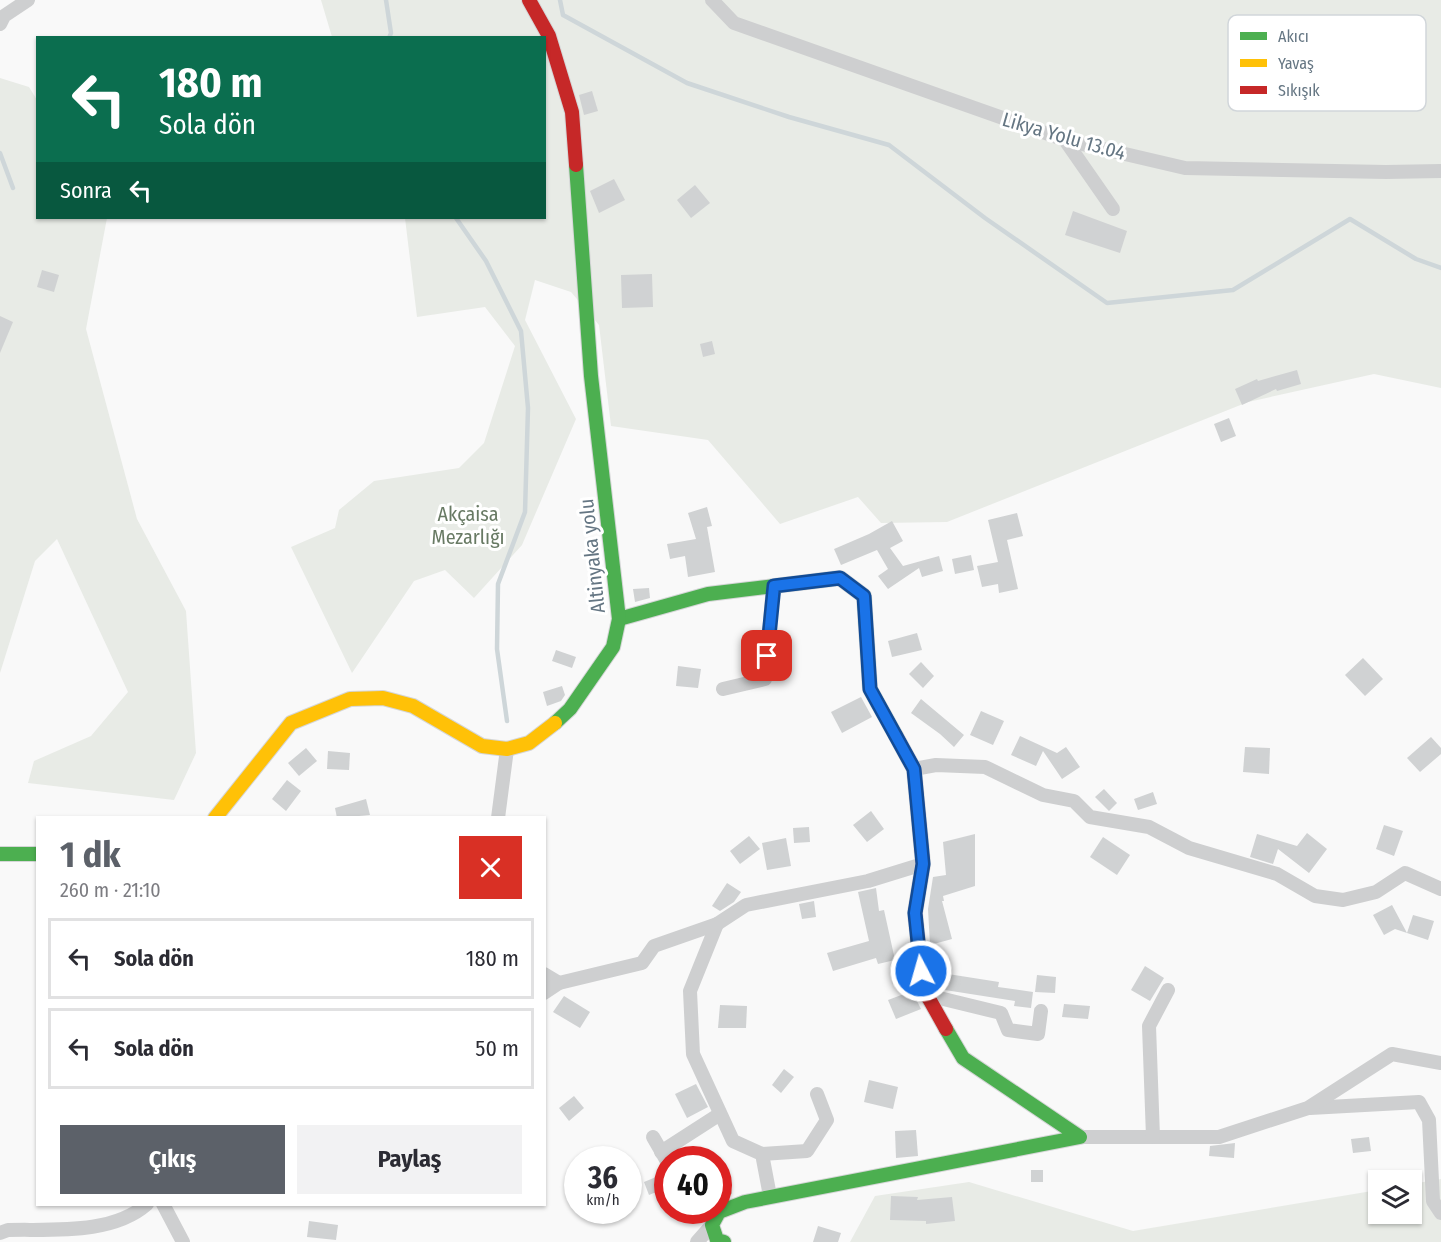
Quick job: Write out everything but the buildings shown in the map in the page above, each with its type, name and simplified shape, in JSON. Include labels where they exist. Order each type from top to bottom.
[{"type":"street","points":[[0,24],[4,16],[28,0]]},
{"type":"street","name":"Altinyaka yolu","points":[[507,749],[528,743],[549,729],[570,709],[613,647],[619,619],[591,376],[572,112],[549,36],[529,0]]},
{"type":"street","name":"Likya Yolu 13.04","points":[[712,0],[734,23],[1065,140],[1185,168],[1441,171]]},
{"type":"street","points":[[1065,140],[1113,209]]},
{"type":"street","points":[[619,619],[708,594],[840,578],[864,596],[870,689],[914,769],[923,864],[915,913],[923,988],[963,1058],[1080,1137]]},
{"type":"street","points":[[723,689],[765,679],[774,586]]},
{"type":"street","points":[[217,816],[291,723],[350,699],[383,698],[413,706],[482,746],[507,749],[498,816]]},
{"type":"street","points":[[914,769],[946,765],[985,767],[1043,795],[1074,801],[1090,817],[1149,827],[1189,848],[1277,874],[1315,896],[1343,900],[1376,892],[1405,873],[1441,890]]},
{"type":"street","points":[[0,854],[36,854]]},
{"type":"street","points":[[546,992],[559,983],[642,963],[654,946],[717,924],[746,905],[868,881],[923,864]]},
{"type":"street","points":[[717,924],[690,991],[693,1054],[733,1141],[762,1154],[807,1151],[827,1120],[817,1094]]},
{"type":"street","points":[[546,975],[559,983]]},
{"type":"street","points":[[1153,1137],[1149,1026],[1168,990]]},
{"type":"street","points":[[927,995],[1000,1013],[1008,1030],[1038,1034],[1041,1011]]},
{"type":"street","points":[[697,1242],[712,1225],[719,1212],[745,1202],[1080,1137],[1219,1137],[1308,1108],[1392,1054],[1441,1063]]},
{"type":"street","points":[[1308,1108],[1419,1102],[1429,1120],[1433,1201],[1441,1213]]},
{"type":"street","points":[[679,1146],[720,1114]]},
{"type":"street","points":[[653,1137],[658,1146]]},
{"type":"street","points":[[762,1154],[770,1196]]},
{"type":"street","points":[[0,1233],[8,1230],[83,1228],[133,1216],[145,1206]]},
{"type":"street","points":[[164,1206],[183,1242]]},
{"type":"street","points":[[712,1225],[717,1240],[724,1242]]},
{"type":"green space","name":"Akçaisa Mezarlığı","points":[[321,0],[1441,0],[1441,388],[1374,374],[1248,402],[947,522],[881,523],[858,497],[780,524],[708,440],[611,426],[599,325],[571,292],[535,280],[525,320],[576,419],[522,545],[474,598],[445,570],[414,581],[352,673],[291,547],[335,528],[339,510],[374,481],[459,468],[484,443],[515,346],[485,307],[417,317],[405,219],[546,219],[546,36],[332,36]]},
{"type":"green space","points":[[0,78],[29,87],[36,98],[36,219],[107,219],[86,329],[137,519],[186,611],[196,753],[174,800],[28,783],[34,761],[91,736],[128,692],[57,539],[35,561],[0,673]]},
{"type":"green space","points":[[1441,1179],[1441,1242],[850,1242],[875,1196],[969,1182],[1133,1231],[1368,1192],[1368,1224],[1422,1224],[1422,1182]]},
{"type":"waterway","points":[[386,0],[390,36]]},
{"type":"waterway","points":[[560,0],[563,15],[687,83],[789,117],[889,145],[985,218],[1107,303],[1233,290],[1350,219],[1416,259],[1441,268]]},
{"type":"waterway","points":[[0,153],[13,188]]},
{"type":"waterway","points":[[457,219],[486,261],[521,331],[528,408],[525,512],[498,584],[497,649],[507,721]]},
{"type":"traffic: fast","points":[[555,723],[570,709],[613,647],[619,619],[591,376],[576,165]]},
{"type":"traffic: fast","points":[[619,619],[708,594],[840,578],[864,596],[870,689],[896,736]]},
{"type":"traffic: fast","points":[[0,854],[36,854]]},
{"type":"traffic: fast","points":[[724,1242],[717,1240],[712,1225],[719,1212],[745,1202],[1080,1137],[963,1058],[946,1029]]},
{"type":"traffic: slow","points":[[217,816],[291,723],[350,699],[383,698],[413,706],[482,746],[507,749],[529,743],[555,723]]},
{"type":"traffic: jam","points":[[529,0],[549,36],[572,112],[576,165]]},
{"type":"traffic: jam","points":[[896,736],[914,769],[923,864],[915,913],[923,988],[946,1029]]},
{"type":"route","points":[[767,656],[774,586],[840,578],[864,596],[870,689],[914,769],[923,864],[915,913],[921,971]]}]
